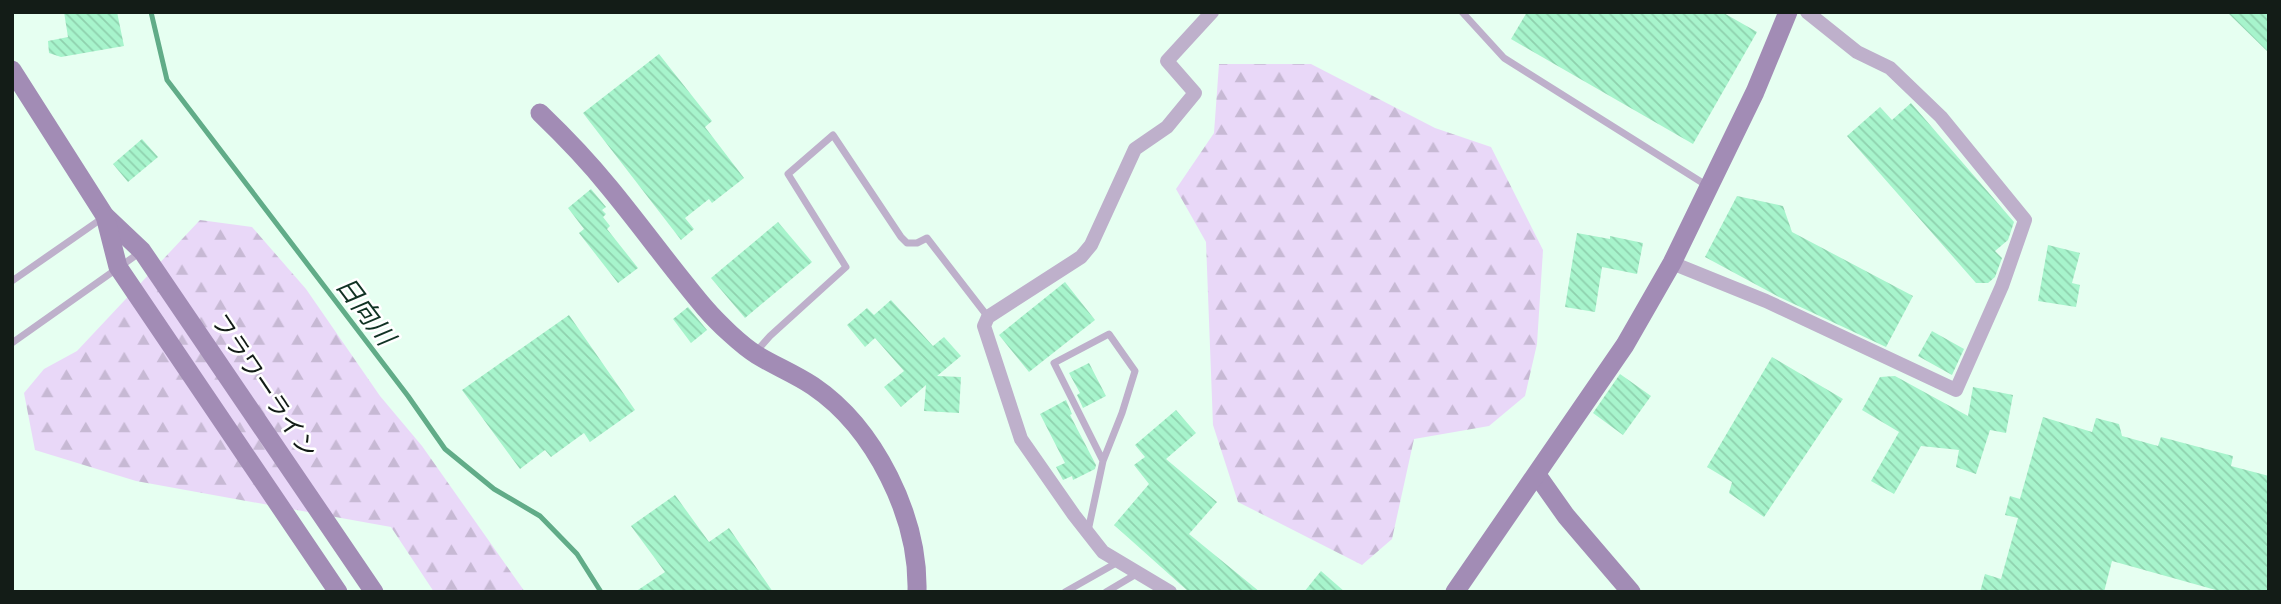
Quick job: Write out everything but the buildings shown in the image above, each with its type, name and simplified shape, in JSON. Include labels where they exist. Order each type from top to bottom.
[{"type":"street","points":[[1170,592],[1103,552],[1021,439],[984,326],[988,317],[1081,257],[1091,245],[1135,149],[1167,127],[1195,93],[1167,61],[1212,12]]},
{"type":"street","points":[[1455,592],[1625,345],[1672,264],[1755,92],[1788,12]]},
{"type":"street","points":[[1672,264],[1766,301],[1956,390],[2003,286],[2025,220],[1941,117],[1890,68],[1857,52],[1807,12]]},
{"type":"street","name":"フラワーライン","points":[[12,71],[105,216],[142,251],[374,592]]},
{"type":"street","points":[[540,113],[576,148],[610,188],[707,311],[755,354],[812,385],[843,409],[886,468],[910,531],[918,571],[917,592]]},
{"type":"street","name":"フラワーライン","points":[[105,216],[118,267],[338,592]]},
{"type":"street","points":[[1537,475],[1566,516],[1631,592]]},
{"type":"lane","points":[[1462,12],[1504,58],[1710,188]]},
{"type":"lane","points":[[755,354],[770,336],[846,267],[788,174],[833,135],[906,243],[917,243],[927,237],[988,317]]},
{"type":"lane","points":[[12,281],[105,216]]},
{"type":"lane","points":[[12,343],[142,251]]},
{"type":"lane","points":[[1087,532],[1104,461],[1135,371],[1110,334],[1054,363],[1104,461]]},
{"type":"lane","points":[[1065,592],[1118,561]]},
{"type":"lane","points":[[1106,592],[1139,573]]},
{"type":"green space","points":[[1219,64],[1311,64],[1435,128],[1491,147],[1543,250],[1537,344],[1525,396],[1489,426],[1414,439],[1392,539],[1362,565],[1238,502],[1213,425],[1206,242],[1176,189],[1214,133]]},
{"type":"green space","points":[[200,220],[252,227],[306,289],[380,396],[422,446],[525,592],[434,592],[391,527],[136,481],[35,450],[24,393],[44,369],[77,351]]},
{"type":"waterway","name":"日向川","points":[[151,12],[167,80],[408,396],[445,449],[494,489],[540,516],[577,554],[601,592]]}]
